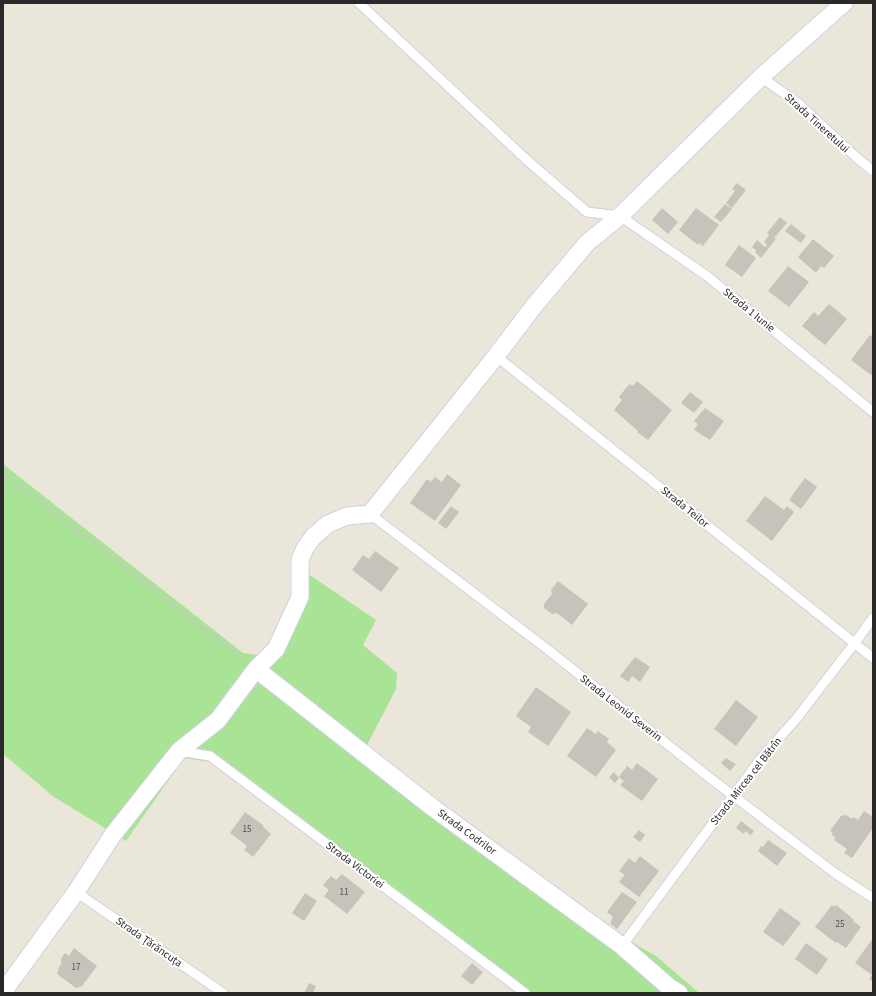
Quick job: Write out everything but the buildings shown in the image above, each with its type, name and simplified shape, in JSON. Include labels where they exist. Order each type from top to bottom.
[{"type":"street","points":[[3,992],[76,892],[112,836],[179,751],[218,720],[256,669],[276,649],[300,597],[300,560],[305,548],[314,536],[328,524],[341,518],[370,514],[534,306],[587,243],[620,216],[761,77],[844,3]]},
{"type":"street","name":"Strada Codrilor","points":[[256,669],[432,807],[622,946],[671,991]]},
{"type":"lane","points":[[358,3],[528,161],[587,212],[620,216]]},
{"type":"lane","name":"Strada Tineretului","points":[[761,77],[799,104],[873,171]]},
{"type":"lane","name":"Strada 1 Iunie","points":[[620,216],[707,276],[873,412]]},
{"type":"lane","name":"Strada Teilor","points":[[496,356],[873,658]]},
{"type":"lane","name":"Strada Leonid Severin","points":[[370,514],[547,649],[710,778],[836,874],[873,898]]},
{"type":"lane","name":"Strada Mircea cel Bătrîn","points":[[622,946],[759,761],[796,719],[873,618]]},
{"type":"lane","name":"Strada Victoriei","points":[[179,751],[210,756],[525,993]]},
{"type":"lane","name":"Strada Țărăncuța","points":[[76,892],[223,993]]},
{"type":"path","points":[[3,473],[256,669]]},
{"type":"green space","points":[[3,464],[243,653],[259,655],[277,636],[291,598],[292,563],[376,620],[363,645],[397,673],[396,689],[366,747],[503,851],[638,946],[656,956],[699,993],[525,993],[377,887],[210,762],[184,758],[126,841],[54,797],[3,754]]}]
